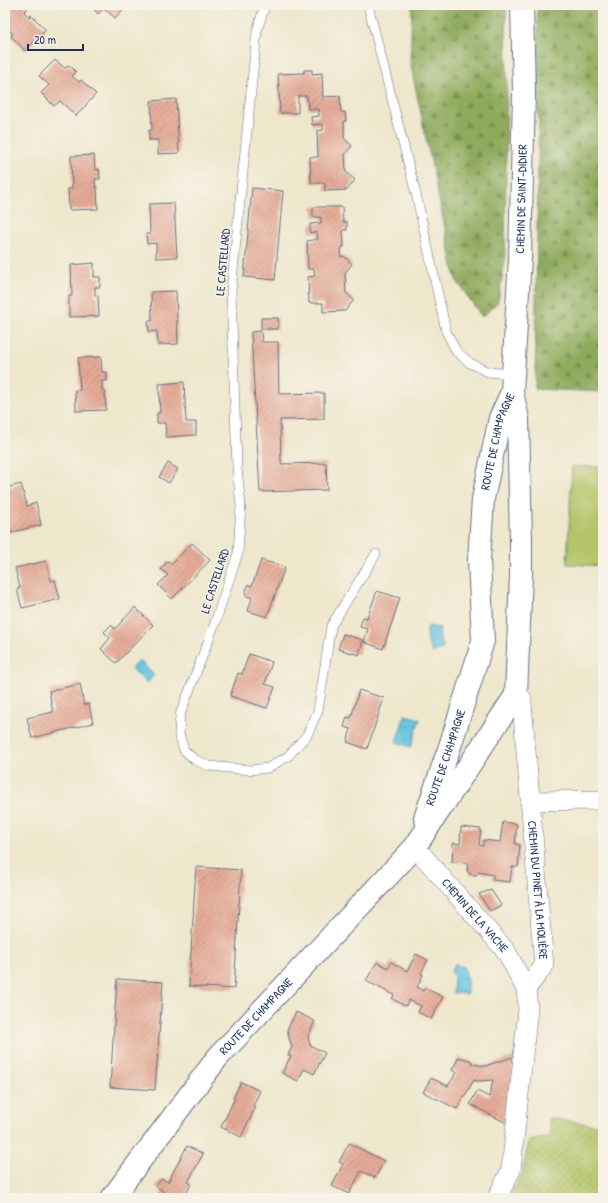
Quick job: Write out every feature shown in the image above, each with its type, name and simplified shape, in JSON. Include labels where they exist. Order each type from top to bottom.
[{"type":"street","name":"CHEMIN DE SAINT-DIDIER","points":[[513,383],[520,258],[524,93],[522,5]]},
{"type":"street","name":"ROUTE DE CHAMPAGNE","points":[[112,1198],[218,1057],[415,847],[516,695],[521,546],[518,419],[513,383]]},
{"type":"street","name":"ROUTE DE CHAMPAGNE","points":[[415,847],[451,743],[483,641],[479,560],[483,499],[500,418],[513,383]]},
{"type":"street","name":"CHEMIN DU PINET À LA MOLIÈRE","points":[[516,695],[522,699],[544,966],[526,989]]},
{"type":"street","points":[[531,801],[603,800]]},
{"type":"street","name":"CHEMIN DE LA VACHE","points":[[415,847],[506,951],[526,989]]},
{"type":"street","points":[[497,1198],[511,1170],[528,1009],[526,989]]},
{"type":"lane","name":"LE CASTELLARD","points":[[265,5],[257,31],[231,291],[237,468],[241,506],[238,553],[180,715],[178,734],[184,750],[195,760],[210,766],[250,770],[268,768],[288,756],[307,735],[318,711],[332,626],[376,554]]},
{"type":"lane","points":[[368,5],[415,190],[446,331],[456,351],[470,364],[513,383]]},
{"type":"green space","points":[[412,5],[506,5],[507,81],[505,260],[498,302],[482,317],[456,280],[410,62]]},
{"type":"green space","points":[[537,5],[603,5],[603,392],[535,389],[539,84]]},
{"type":"green space","points":[[572,466],[603,467],[603,566],[567,564]]},
{"type":"green space","points":[[548,1118],[603,1126],[603,1198],[509,1198],[522,1174],[529,1141],[551,1137]]},
{"type":"water","points":[[428,626],[440,628],[439,635],[444,648],[432,653],[426,637]]},
{"type":"water","points":[[139,660],[154,675],[147,683],[131,668]]},
{"type":"water","points":[[405,715],[420,719],[411,747],[396,742]]},
{"type":"water","points":[[456,964],[461,967],[463,966],[467,976],[467,994],[453,993],[454,977],[451,970]]},
{"type":"building","points":[[5,5],[24,5],[28,8],[24,12],[29,17],[31,15],[46,30],[25,51],[11,36],[13,34],[5,26]]},
{"type":"building","points":[[94,5],[127,5],[115,18],[104,8],[98,14],[92,7]]},
{"type":"building","points":[[55,60],[65,68],[69,65],[76,72],[72,76],[79,82],[81,80],[96,94],[76,116],[60,101],[54,106],[41,93],[49,85],[39,76]]},
{"type":"building","points":[[304,70],[312,70],[312,74],[322,73],[323,97],[340,96],[341,112],[345,112],[346,121],[344,121],[344,138],[352,146],[345,154],[346,172],[355,180],[347,190],[325,191],[325,183],[311,183],[310,157],[318,157],[317,131],[323,130],[323,124],[312,125],[311,117],[319,116],[319,109],[308,109],[307,96],[298,96],[298,113],[280,113],[278,74],[304,73]]},
{"type":"building","points":[[176,99],[179,153],[158,154],[158,140],[149,140],[149,130],[152,130],[151,101]]},
{"type":"building","points":[[94,155],[95,170],[99,169],[100,179],[95,179],[98,209],[69,210],[68,189],[72,188],[71,156]]},
{"type":"building","points":[[252,188],[283,191],[275,280],[244,277]]},
{"type":"building","points":[[174,203],[177,257],[156,258],[156,243],[147,244],[146,234],[150,234],[149,204]]},
{"type":"building","points":[[313,207],[342,207],[343,222],[347,222],[347,230],[343,230],[344,247],[341,247],[341,257],[344,256],[352,264],[345,273],[346,293],[354,300],[345,311],[323,312],[323,303],[309,303],[308,277],[315,276],[314,269],[308,269],[307,241],[318,239],[317,232],[310,233],[310,224],[321,223],[321,217],[313,217]]},
{"type":"building","points":[[94,263],[94,277],[100,277],[100,287],[95,287],[95,295],[98,296],[99,316],[69,317],[69,296],[72,296],[71,265]]},
{"type":"building","points":[[176,291],[178,344],[158,345],[157,331],[149,332],[148,321],[152,321],[151,292]]},
{"type":"building","points":[[261,318],[278,318],[278,329],[261,329]]},
{"type":"building","points":[[261,331],[262,342],[278,342],[279,394],[324,393],[324,419],[280,420],[281,464],[326,463],[327,490],[260,492],[251,332]]},
{"type":"building","points":[[101,357],[102,372],[107,372],[107,381],[102,381],[102,390],[105,390],[106,410],[76,411],[75,390],[80,390],[78,358]]},
{"type":"building","points":[[184,382],[186,422],[196,422],[196,435],[166,437],[165,423],[157,423],[157,413],[160,413],[159,384]]},
{"type":"building","points":[[168,463],[178,469],[169,483],[159,477]]},
{"type":"building","points":[[21,484],[27,506],[36,503],[41,525],[5,534],[5,488]]},
{"type":"building","points":[[192,543],[210,560],[172,599],[158,585],[168,575],[161,569],[168,561],[172,564]]},
{"type":"building","points":[[261,560],[285,567],[267,617],[248,611],[252,598],[245,595],[248,585],[252,586]]},
{"type":"building","points":[[46,561],[51,581],[55,580],[60,599],[22,608],[17,589],[20,588],[15,568]]},
{"type":"building","points":[[377,591],[400,598],[383,649],[364,642],[368,629],[360,627],[363,617],[367,618]]},
{"type":"building","points":[[135,607],[153,625],[116,663],[101,649],[110,638],[104,632],[111,625],[115,629]]},
{"type":"building","points":[[343,634],[363,640],[359,655],[338,649]]},
{"type":"building","points":[[249,654],[272,662],[265,684],[275,687],[267,708],[230,696],[238,673],[242,674]]},
{"type":"building","points":[[80,684],[84,705],[89,704],[93,723],[32,738],[27,718],[53,712],[49,691]]},
{"type":"building","points":[[359,690],[384,698],[367,749],[347,742],[351,729],[344,727],[347,717],[351,718]]},
{"type":"building","points":[[503,822],[517,824],[515,844],[520,845],[518,867],[512,867],[510,882],[493,880],[493,875],[479,872],[476,875],[470,874],[467,870],[468,863],[452,862],[453,843],[460,844],[461,827],[481,829],[479,845],[483,846],[483,840],[500,842]]},
{"type":"building","points":[[196,867],[241,870],[234,989],[189,986]]},
{"type":"building","points":[[491,890],[501,905],[490,911],[479,894]]},
{"type":"building","points":[[416,954],[428,960],[421,973],[423,975],[417,987],[423,991],[425,988],[443,997],[431,1019],[418,1012],[421,1006],[409,1000],[406,1006],[392,999],[394,995],[366,981],[377,962],[388,968],[391,962],[407,971]]},
{"type":"building","points":[[117,979],[163,982],[155,1090],[110,1087]]},
{"type":"building","points":[[296,1012],[315,1021],[308,1036],[310,1045],[325,1053],[314,1074],[304,1069],[298,1081],[282,1073],[291,1056],[288,1055],[292,1047],[287,1030]]},
{"type":"building","points":[[459,1057],[472,1061],[472,1064],[485,1066],[513,1057],[510,1125],[470,1104],[477,1091],[489,1097],[493,1080],[474,1080],[457,1109],[423,1092],[431,1078],[448,1086],[457,1072],[452,1070]]},
{"type":"building","points":[[241,1082],[260,1091],[253,1106],[255,1108],[241,1137],[221,1127]]},
{"type":"building","points":[[349,1143],[384,1161],[375,1178],[361,1171],[349,1194],[332,1186],[343,1164],[339,1162]]},
{"type":"building","points":[[187,1146],[203,1154],[188,1182],[191,1184],[184,1198],[160,1197],[163,1191],[155,1186],[162,1179],[168,1182]]}]
